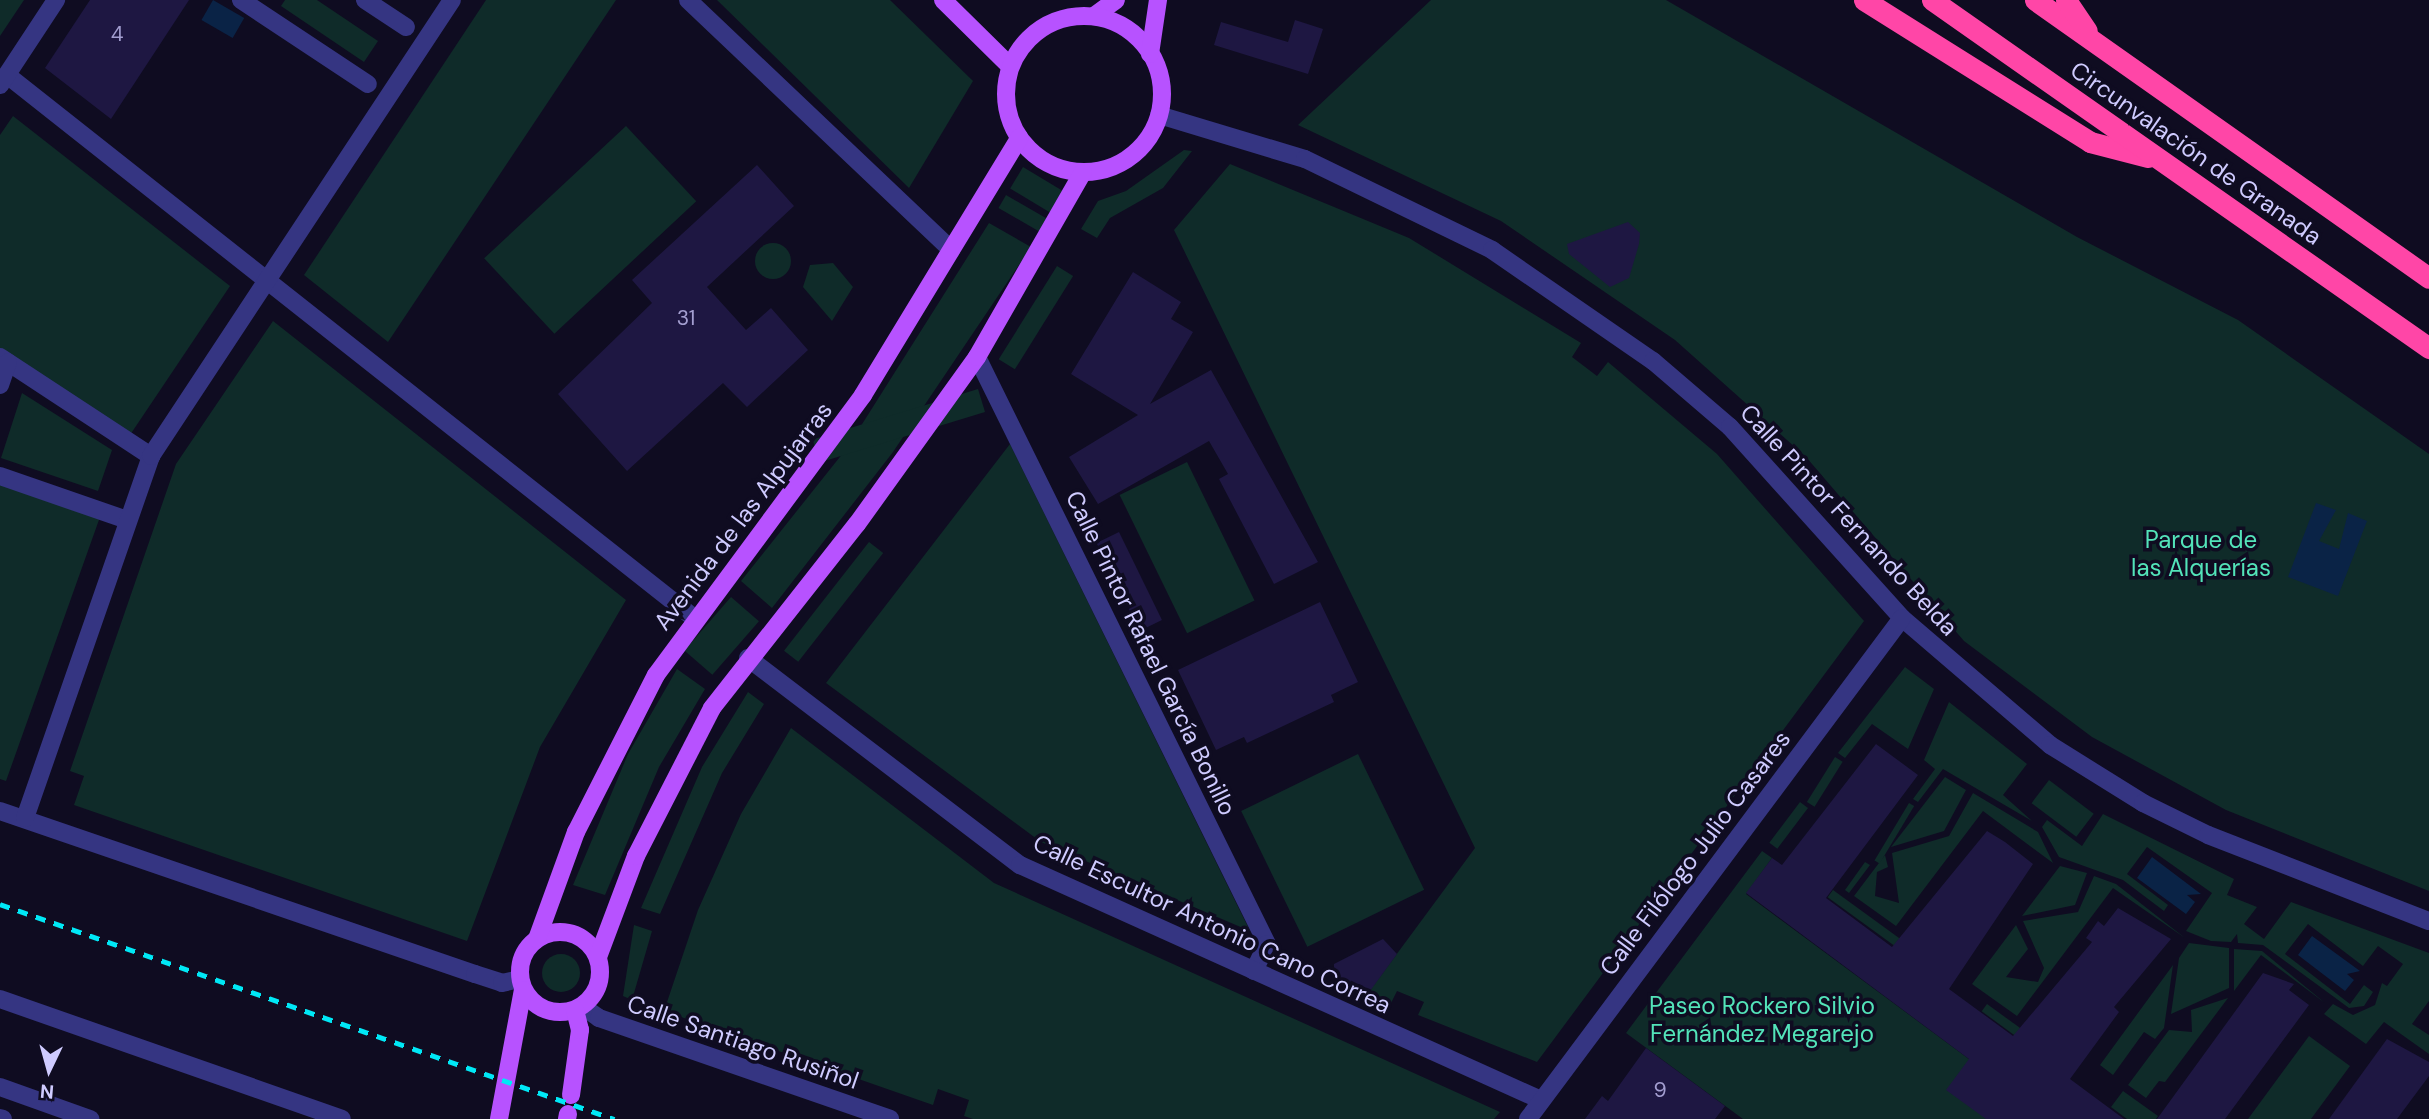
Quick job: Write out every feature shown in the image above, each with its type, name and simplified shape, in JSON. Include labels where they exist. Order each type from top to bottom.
[{"type":"highway","points":[[1864,0],[2090,142],[2161,161]]},
{"type":"highway","name":"Circunvalación de Granada","points":[[1932,0],[2429,348]]},
{"type":"highway","name":"Circunvalación de Granada","points":[[2035,0],[2429,278]]},
{"type":"highway","points":[[2066,0],[2095,41]]},
{"type":"main road","points":[[943,0],[1010,66]]},
{"type":"main road","points":[[1094,16],[1116,0]]},
{"type":"main road","points":[[1150,54],[1158,0]]},
{"type":"main road","points":[[1094,16],[1125,27],[1150,54],[1163,89],[1160,115],[1131,156],[1083,172],[1055,167],[1019,138],[1005,96],[1010,66],[1040,29],[1062,18],[1094,16]]},
{"type":"main road","name":"Avenida de las Alpujarras","points":[[537,939],[614,751],[694,618],[863,395],[1019,138]]},
{"type":"main road","points":[[522,984],[551,1012],[578,1008],[599,984],[598,957],[670,781],[748,658],[857,524],[977,357],[1083,172]]},
{"type":"main road","points":[[499,1119],[522,984],[523,956],[537,939],[572,933],[598,957]]},
{"type":"main road","points":[[571,1095],[580,1030],[578,1008]]},
{"type":"street","points":[[56,0],[4,80],[266,279],[694,618]]},
{"type":"street","points":[[365,0],[406,27]]},
{"type":"street","points":[[25,818],[151,456],[452,0]]},
{"type":"street","points":[[688,0],[951,250]]},
{"type":"street","points":[[248,2],[368,84]]},
{"type":"street","name":"Calle Pintor Fernando Belda","points":[[1160,115],[1305,159],[1405,203],[1579,306],[1730,427],[1902,618],[2050,745],[2143,803],[2284,868],[2429,921]]},
{"type":"street","name":"Calle Pintor Rafael García Bonillo","points":[[977,357],[1267,944],[1254,971]]},
{"type":"street","points":[[0,385],[4,360],[151,456]]},
{"type":"street","points":[[0,476],[127,520]]},
{"type":"street","name":"Calle Filólogo Julio Casares","points":[[1528,1119],[1902,618]]},
{"type":"street","name":"Calle Escultor Antonio Cano Correa","points":[[748,658],[1020,865],[1541,1100]]},
{"type":"street","points":[[0,811],[502,983],[522,984]]},
{"type":"street","points":[[0,999],[342,1119]]},
{"type":"street","name":"Calle Santiago Rusiñol","points":[[578,1008],[599,1018],[890,1119]]},
{"type":"street","points":[[0,1087],[90,1119]]},
{"type":"green space","points":[[0,0],[24,0],[0,36]]},
{"type":"green space","points":[[285,0],[317,0],[378,41],[364,62],[281,6]]},
{"type":"green space","points":[[486,0],[616,0],[388,342],[304,275]]},
{"type":"green space","points":[[717,0],[890,0],[973,81],[909,188]]},
{"type":"green space","name":"Parque de las Alquerías","points":[[1431,0],[1666,0],[2077,237],[2238,320],[2429,454],[2429,891],[2226,810],[2092,737],[1964,641],[1806,457],[1675,340],[1501,221],[1298,125]]},
{"type":"green space","points":[[13,116],[230,286],[130,435],[0,350],[0,135]]},
{"type":"green space","points":[[626,126],[696,201],[554,334],[484,258]]},
{"type":"green space","points":[[1184,150],[1192,151],[1163,188],[1110,218],[1097,238],[1081,229],[1098,201],[1126,191]]},
{"type":"green space","points":[[1230,164],[1409,238],[1581,343],[1572,357],[1597,376],[1608,362],[1717,454],[1864,621],[1537,1062],[1418,1015],[1424,1002],[1397,991],[1391,1003],[1368,993],[1475,848],[1174,230]]},
{"type":"green space","points":[[1023,167],[1064,192],[1051,213],[1010,188]]},
{"type":"green space","points":[[1006,195],[1048,219],[1040,232],[998,208]]},
{"type":"green space","points":[[989,223],[1031,247],[893,452],[772,608],[741,581],[847,448]]},
{"type":"green space","points":[[773,243],[786,248],[791,261],[786,274],[773,279],[760,274],[755,261],[760,248]]},
{"type":"green space","points":[[833,263],[853,287],[832,321],[803,287],[810,265]]},
{"type":"green space","points":[[1057,266],[1073,276],[1015,369],[999,359]]},
{"type":"green space","points":[[273,321],[626,600],[540,747],[467,941],[74,805],[84,776],[70,771],[176,464]]},
{"type":"green space","points":[[978,389],[985,412],[820,463],[813,440]]},
{"type":"green space","points":[[22,393],[112,450],[98,491],[1,458]]},
{"type":"green space","points":[[1010,444],[1250,931],[1041,842],[826,683]]},
{"type":"green space","points":[[1187,462],[1255,600],[1187,633],[1120,495]]},
{"type":"green space","points":[[0,482],[100,517],[6,781],[0,779]]},
{"type":"green space","points":[[869,542],[883,553],[798,662],[784,651]]},
{"type":"green space","points":[[731,597],[759,621],[712,675],[684,651]]},
{"type":"green space","points":[[1905,667],[1934,689],[1908,749],[1872,724],[1845,758],[1838,753]]},
{"type":"green space","points":[[677,669],[705,689],[659,767],[605,895],[573,885],[628,754]]},
{"type":"green space","points":[[748,692],[764,704],[722,773],[660,914],[641,908],[702,767]]},
{"type":"green space","points":[[1949,702],[2027,764],[2003,795],[2032,821],[1943,769],[1918,802],[1913,799],[1935,769],[1924,760]]},
{"type":"green space","points":[[791,728],[994,883],[1500,1112],[1494,1119],[973,1119],[964,1116],[969,1100],[938,1089],[933,1105],[664,1011],[698,910],[741,814]]},
{"type":"green space","points":[[1358,754],[1424,890],[1307,947],[1241,811]]},
{"type":"green space","points":[[1835,757],[1843,762],[1815,807],[1807,802]]},
{"type":"green space","points":[[1945,777],[1966,790],[1944,831],[1891,847]]},
{"type":"green space","points":[[2049,780],[2094,814],[2076,837],[2032,803]]},
{"type":"green space","points":[[1973,793],[2038,832],[2053,863],[1983,811],[1896,926],[1854,896],[1885,855],[1888,867],[1877,872],[1875,896],[1899,903],[1892,853],[1949,836]]},
{"type":"green space","points":[[1800,802],[1808,808],[1777,849],[1769,843]]},
{"type":"green space","points":[[1909,803],[1914,806],[1880,864],[1874,860]]},
{"type":"green space","points":[[2103,814],[2234,879],[2227,895],[2257,907],[2244,924],[2264,939],[2291,902],[2429,953],[2429,1001],[2412,1024],[2429,1035],[2429,1054],[2384,1022],[2366,1044],[2324,1014],[2333,1004],[2353,1015],[2375,1005],[2382,983],[2387,986],[2403,964],[2378,946],[2363,966],[2308,924],[2285,954],[2350,1004],[2364,985],[2373,992],[2364,1006],[2349,1008],[2263,945],[2238,943],[2237,934],[2231,942],[2211,941],[2186,931],[2212,893],[2147,847],[2127,874],[2168,905],[2164,911],[2123,880],[2059,857],[2042,827],[2047,820],[2082,846]]},
{"type":"green space","name":"Paseo Rockero Silvio Fernández Megarejo","points":[[1762,851],[1772,858],[1746,894],[2050,1119],[1743,1119],[1626,1033]]},
{"type":"green space","points":[[1865,862],[1870,865],[1849,893],[1845,890]]},
{"type":"green space","points":[[2060,866],[2087,873],[2075,905],[2022,916]]},
{"type":"green space","points":[[2094,876],[2116,884],[2185,938],[2113,888],[2017,1016],[1972,984],[2016,925],[2028,949],[2006,977],[2038,982],[2044,968],[2023,921],[2078,912]]},
{"type":"green space","points":[[1833,890],[1899,938],[1894,945],[1828,897]]},
{"type":"green space","points":[[634,925],[652,931],[632,1000],[623,996]]},
{"type":"green space","points":[[2189,943],[2229,948],[2229,988],[2171,1014],[2179,958]]},
{"type":"green space","points":[[2234,949],[2262,951],[2325,1003],[2261,955],[2234,991]]},
{"type":"green space","points":[[561,954],[574,960],[580,973],[574,986],[561,992],[548,986],[542,973],[548,960]]},
{"type":"green space","points":[[2173,965],[2164,1028],[2155,1039],[2144,1032],[2113,1075],[2100,1065]]},
{"type":"green space","points":[[2228,998],[2165,1082],[2159,1081],[2146,1098],[2128,1085],[2169,1030],[2192,1032],[2191,1010]]},
{"type":"green space","points":[[1987,1004],[2020,1028],[2015,1035],[1982,1011]]},
{"type":"green space","points":[[2309,1036],[2350,1066],[2311,1119],[2248,1119]]},
{"type":"green space","points":[[2123,1091],[2158,1116],[2156,1119],[2127,1119],[2111,1107]]},
{"type":"water","points":[[213,0],[244,18],[233,38],[202,20]]},
{"type":"water","points":[[2316,503],[2336,510],[2319,541],[2339,549],[2348,513],[2367,521],[2338,596],[2288,577]]},
{"type":"water","points":[[2152,857],[2201,894],[2187,895],[2195,902],[2186,914],[2137,878]]},
{"type":"water","points":[[2312,936],[2360,971],[2347,974],[2354,980],[2345,991],[2298,955]]},
{"type":"building","points":[[90,0],[189,0],[111,119],[45,68]]},
{"type":"building","points":[[1295,20],[1323,29],[1308,74],[1214,45],[1221,22],[1288,42]]},
{"type":"building","points":[[757,165],[794,206],[707,287],[746,330],[771,308],[808,350],[747,407],[723,383],[627,471],[558,394],[652,303],[632,280]]},
{"type":"building","points":[[1628,222],[1640,233],[1639,244],[1629,278],[1610,287],[1569,254],[1567,244]]},
{"type":"building","points":[[1133,272],[1181,302],[1171,319],[1193,332],[1150,404],[1211,370],[1318,562],[1274,584],[1219,479],[1228,474],[1209,441],[1098,504],[1069,457],[1138,415],[1071,374]]},
{"type":"building","points":[[1119,532],[1162,620],[1139,631],[1097,543]]},
{"type":"building","points":[[1320,602],[1358,682],[1331,695],[1334,702],[1247,743],[1244,737],[1216,750],[1178,670]]},
{"type":"building","points":[[1876,744],[1918,775],[1826,898],[1892,947],[1987,831],[2005,842],[2033,864],[1949,989],[2013,1036],[2092,942],[2086,938],[2098,921],[2104,926],[2118,908],[2171,939],[2114,1007],[2119,1012],[2070,1079],[2124,1119],[1986,1119],[1946,1090],[1969,1059],[1746,893],[1772,858],[1782,865]]},
{"type":"building","points":[[1383,939],[1397,954],[1370,991],[1334,978],[1334,964]]},
{"type":"building","points":[[2263,973],[2294,984],[2289,990],[2309,1005],[2225,1119],[2157,1119]]},
{"type":"building","points":[[2387,1039],[2429,1062],[2429,1076],[2397,1119],[2329,1119]]},
{"type":"building","points":[[1646,1048],[1725,1106],[1715,1119],[1585,1119],[1602,1096],[1608,1101]]},
{"type":"railway","points":[[0,904],[614,1119]]}]
